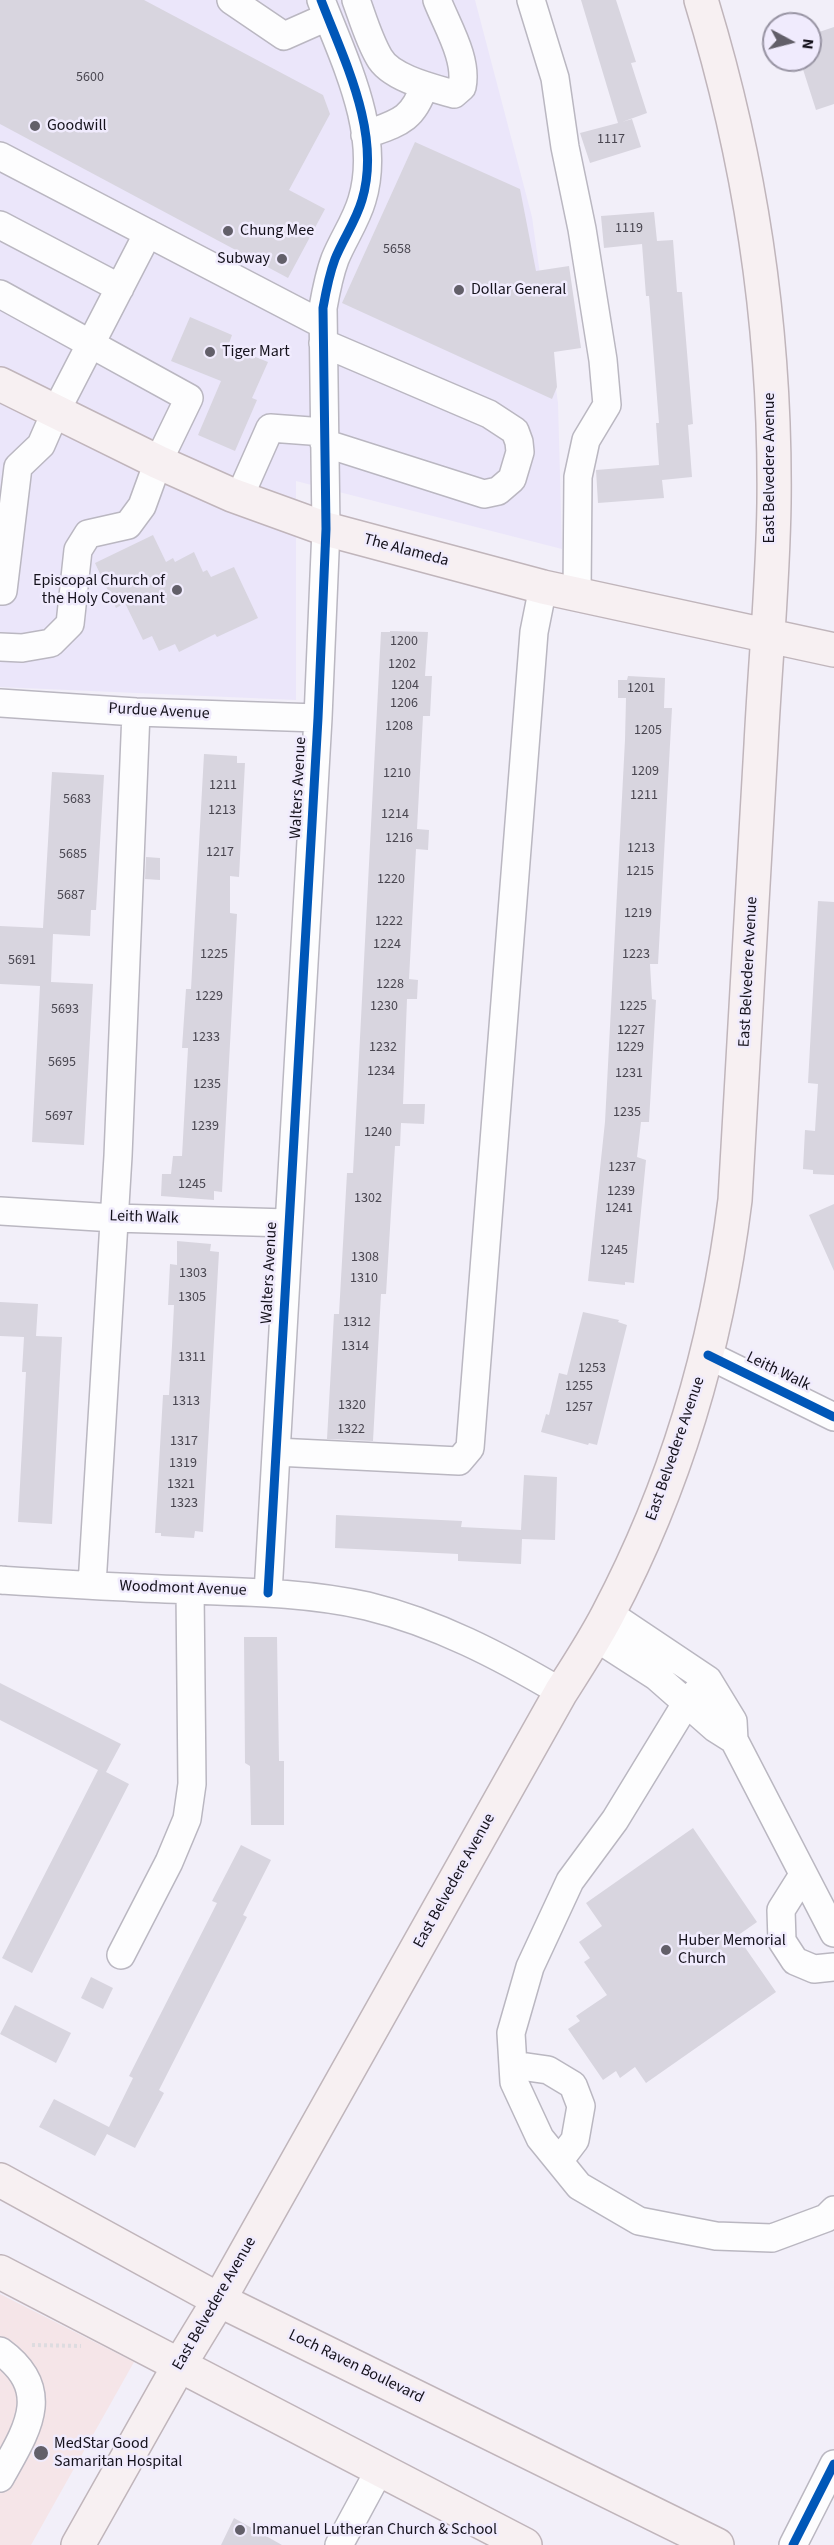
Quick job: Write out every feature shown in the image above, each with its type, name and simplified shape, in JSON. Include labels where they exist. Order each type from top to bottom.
[{"type":"main road","name":"East Belvedere Avenue","points":[[78,2545],[180,2364],[219,2300],[561,1692],[602,1625],[643,1540],[669,1478],[708,1355],[729,1252],[735,1200],[774,503],[765,296],[750,201],[726,91],[701,0]]},
{"type":"main road","name":"The Alameda","points":[[0,384],[158,462],[239,498],[326,529],[543,587],[834,650]]},
{"type":"main road","name":"Loch Raven Boulevard","points":[[0,2180],[219,2300],[717,2545]]},
{"type":"main road","points":[[0,2272],[380,2469],[486,2536],[525,2545]]},
{"type":"street","points":[[231,0],[284,36],[324,9]]},
{"type":"street","points":[[356,0],[380,59],[391,69],[424,86],[454,94],[462,87],[464,77],[460,60],[437,0]]},
{"type":"street","points":[[531,0],[555,78],[565,147],[582,229],[601,349],[607,405],[586,440],[578,477],[577,595]]},
{"type":"street","name":"Walters Avenue","points":[[268,1593],[318,718],[326,529],[323,308],[330,276],[362,201],[367,172],[365,135],[347,68],[324,9]]},
{"type":"street","points":[[365,135],[404,121],[419,103],[424,86]]},
{"type":"street","points":[[0,156],[148,233],[322,333],[489,414],[515,431],[519,442],[520,452],[512,479],[498,491],[484,494],[324,437],[270,428],[239,498]]},
{"type":"street","points":[[0,225],[120,288]]},
{"type":"street","points":[[0,591],[3,591],[18,467],[41,445],[148,233]]},
{"type":"street","points":[[0,294],[189,398],[158,462],[142,506],[128,525],[88,534],[78,550],[70,624],[51,643],[22,648],[0,647]]},
{"type":"street","points":[[276,1452],[459,1461],[470,1448],[534,632],[543,587]]},
{"type":"street","name":"Purdue Avenue","points":[[0,703],[136,712],[318,718]]},
{"type":"street","points":[[92,1585],[127,967],[136,712]]},
{"type":"street","name":"Leith Walk","points":[[0,1211],[114,1218],[288,1223]]},
{"type":"street","name":"Leith Walk","points":[[708,1355],[834,1417]]},
{"type":"street","name":"Woodmont Avenue","points":[[0,1580],[268,1593],[326,1598],[367,1606],[430,1625],[523,1670],[561,1692]]},
{"type":"street","points":[[121,1955],[169,1862],[187,1819],[192,1784],[189,1590]]},
{"type":"street","points":[[602,1625],[708,1680],[733,1721],[734,1740],[834,1933]]},
{"type":"street","points":[[602,1625],[636,1662],[687,1702],[715,1728],[734,1740]]},
{"type":"street","points":[[708,1680],[687,1702],[615,1820],[564,1892],[530,1967],[511,2033],[514,2082],[540,2138],[579,2186],[639,2221],[716,2236],[772,2238],[826,2218],[834,2210]]},
{"type":"street","points":[[802,1875],[781,1910],[782,1941],[795,1961],[814,1969],[834,1967]]},
{"type":"street","points":[[513,2065],[548,2070],[573,2085],[581,2106],[575,2140],[559,2161]]},
{"type":"street","points":[[0,2350],[21,2371],[32,2397],[32,2409],[25,2434],[0,2478]]},
{"type":"street","points":[[793,2545],[834,2464]]},
{"type":"street","points":[[339,2545],[380,2469]]},
{"type":"path","points":[[30,2345],[90,2347]]},
{"type":"shaded area","points":[[0,0],[475,0],[532,217],[558,403],[562,549],[296,481],[296,700],[0,687]]},
{"type":"shaded area","name":"MedStar Good Samaritan Hospital","points":[[0,2294],[134,2362],[31,2545],[0,2545]]},
{"type":"building","points":[[0,0],[144,0],[323,95],[330,114],[289,190],[325,209],[288,278],[0,124]]},
{"type":"building","points":[[581,0],[616,0],[636,62],[631,63],[647,113],[622,122],[632,119],[641,147],[590,163],[580,133],[618,123]]},
{"type":"building","points":[[834,27],[834,104],[816,110],[804,72],[822,72],[822,31]]},
{"type":"building","points":[[415,142],[520,189],[536,271],[569,266],[581,348],[554,352],[557,387],[552,399],[342,303]]},
{"type":"building","points":[[654,212],[657,241],[673,240],[677,292],[682,292],[693,424],[688,425],[692,477],[662,480],[664,498],[598,503],[596,470],[659,465],[656,423],[659,423],[649,296],[646,296],[642,244],[604,248],[601,216]]},
{"type":"building","name":"Tiger Mart","points":[[190,317],[232,335],[228,346],[268,362],[252,398],[257,400],[235,451],[198,435],[221,381],[171,361]]},
{"type":"building","name":"Episcopal Church of the Holy Covenant","points":[[153,535],[166,562],[173,558],[175,562],[194,552],[203,572],[207,570],[211,577],[234,567],[258,618],[217,637],[215,634],[179,652],[175,644],[159,651],[152,636],[143,640],[125,603],[116,608],[95,563]]},
{"type":"building","points":[[381,632],[428,632],[425,676],[432,676],[430,716],[423,716],[417,829],[429,830],[428,850],[416,849],[409,979],[418,980],[417,999],[407,999],[403,1104],[425,1104],[424,1124],[401,1123],[400,1146],[395,1146],[386,1294],[381,1294],[373,1441],[327,1439],[334,1314],[339,1314],[347,1173],[353,1173]]},
{"type":"building","points":[[628,676],[665,678],[664,708],[672,708],[658,964],[650,964],[652,999],[656,1000],[649,1122],[641,1122],[637,1157],[646,1160],[634,1283],[625,1282],[625,1285],[588,1281],[605,1122],[625,740],[626,698],[618,698],[618,680],[627,680]]},
{"type":"building","points":[[204,754],[237,756],[237,763],[245,763],[239,877],[230,876],[230,913],[237,914],[222,1192],[214,1191],[214,1200],[161,1196],[162,1174],[171,1174],[173,1156],[182,1156],[188,1048],[182,1048],[186,989],[191,989]]},
{"type":"building","points":[[52,772],[104,775],[96,910],[91,910],[90,936],[53,934],[51,982],[93,984],[84,1145],[32,1142],[40,986],[0,984],[0,926],[43,928]]},
{"type":"building","points":[[146,857],[160,858],[160,880],[145,879]]},
{"type":"building","points":[[818,901],[834,902],[834,1175],[813,1174],[813,1170],[803,1169],[805,1130],[815,1131],[818,1084],[808,1083]]},
{"type":"building","points":[[834,1204],[834,1271],[809,1215]]},
{"type":"building","points":[[177,1241],[211,1244],[210,1251],[219,1252],[203,1532],[195,1531],[194,1538],[161,1536],[161,1533],[155,1533],[163,1395],[169,1395],[172,1346],[174,1305],[168,1305],[170,1264],[177,1265]]},
{"type":"building","points":[[0,1302],[38,1304],[36,1336],[62,1337],[52,1524],[18,1522],[26,1372],[22,1372],[24,1337],[0,1336]]},
{"type":"building","points":[[583,1312],[619,1320],[618,1322],[627,1325],[597,1445],[589,1443],[588,1445],[541,1432],[546,1414],[549,1415],[559,1373],[567,1375]]},
{"type":"building","points":[[524,1475],[557,1477],[555,1540],[522,1539],[521,1564],[458,1561],[458,1554],[335,1548],[336,1515],[462,1521],[461,1527],[521,1530]]},
{"type":"building","points":[[244,1637],[277,1637],[279,1761],[284,1761],[284,1825],[251,1825],[250,1766],[245,1763]]},
{"type":"building","points":[[0,1683],[121,1744],[106,1772],[129,1784],[32,1973],[2,1958],[98,1770],[0,1720]]},
{"type":"building","name":"Huber Memorial Church","points":[[693,1828],[757,1922],[737,1936],[776,1992],[646,2083],[635,2067],[620,2078],[616,2071],[603,2080],[568,2029],[580,2021],[576,2016],[607,1995],[584,1962],[590,1958],[579,1942],[602,1926],[586,1903]]},
{"type":"building","points":[[241,1845],[271,1860],[243,1915],[247,1917],[159,2090],[164,2093],[135,2148],[107,2134],[95,2156],[39,2127],[54,2099],[109,2127],[133,2078],[129,2076],[217,1903],[212,1901]]},
{"type":"building","points":[[91,1977],[113,1988],[103,2009],[81,1998]]},
{"type":"building","points":[[15,2005],[71,2033],[56,2063],[0,2034]]},
{"type":"building","name":"Immanuel Lutheran Church & School","points":[[234,2518],[282,2545],[221,2545]]},
{"type":"cycle path","points":[[268,1593],[318,718],[326,529],[323,308],[333,265],[359,208],[367,175],[367,149],[358,98],[321,0]]},
{"type":"cycle path","points":[[708,1355],[834,1417]]},
{"type":"cycle path","points":[[793,2545],[834,2464]]},
{"type":"place","name":"Goodwill","points":[[35,126]]},
{"type":"place","name":"Chung Mee","points":[[228,231]]},
{"type":"place","name":"Subway","points":[[282,259]]},
{"type":"place","name":"Dollar General","points":[[459,290]]},
{"type":"place","name":"Tiger Mart","points":[[210,352]]},
{"type":"place","name":"Episcopal Church of the Holy Covenant","points":[[177,590]]},
{"type":"place","name":"Huber Memorial Church","points":[[666,1950]]},
{"type":"place","name":"MedStar Good Samaritan Hospital","points":[[41,2453]]},
{"type":"place","name":"Immanuel Lutheran Church & School","points":[[240,2530]]}]
